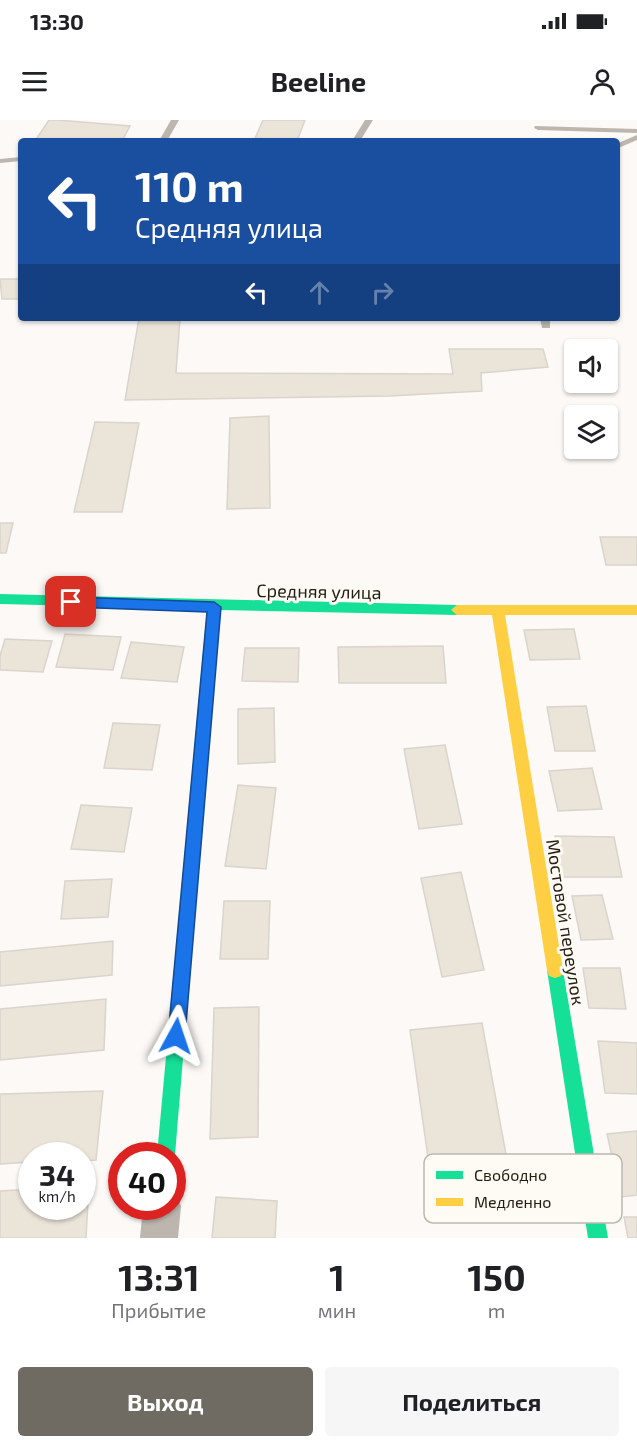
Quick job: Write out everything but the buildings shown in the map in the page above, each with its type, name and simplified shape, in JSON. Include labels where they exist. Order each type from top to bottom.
[{"type":"street","name":"Средняя улица","points":[[0,599],[214,607],[498,612],[637,610]]},
{"type":"street","points":[[167,1142],[214,607]]},
{"type":"street","name":"Мостовой переулок","points":[[498,612],[585,1154]]},
{"type":"street","points":[[159,1238],[161,1220]]},
{"type":"street","name":"Мостовой переулок","points":[[596,1223],[598,1238]]},
{"type":"lane","points":[[165,138],[175,120]]},
{"type":"lane","points":[[358,138],[369,120]]},
{"type":"lane","points":[[538,128],[637,131]]},
{"type":"lane","points":[[620,145],[637,137]]},
{"type":"lane","points":[[0,161],[18,159]]},
{"type":"traffic: fast","points":[[0,599],[457,610]]},
{"type":"traffic: fast","points":[[167,1142],[214,607]]},
{"type":"traffic: fast","points":[[555,970],[585,1154]]},
{"type":"traffic: fast","points":[[596,1223],[598,1238]]},
{"type":"traffic: slow","points":[[457,610],[637,610]]},
{"type":"traffic: slow","points":[[498,612],[555,970]]},
{"type":"route","points":[[71,602],[214,607],[176,1036]]}]
